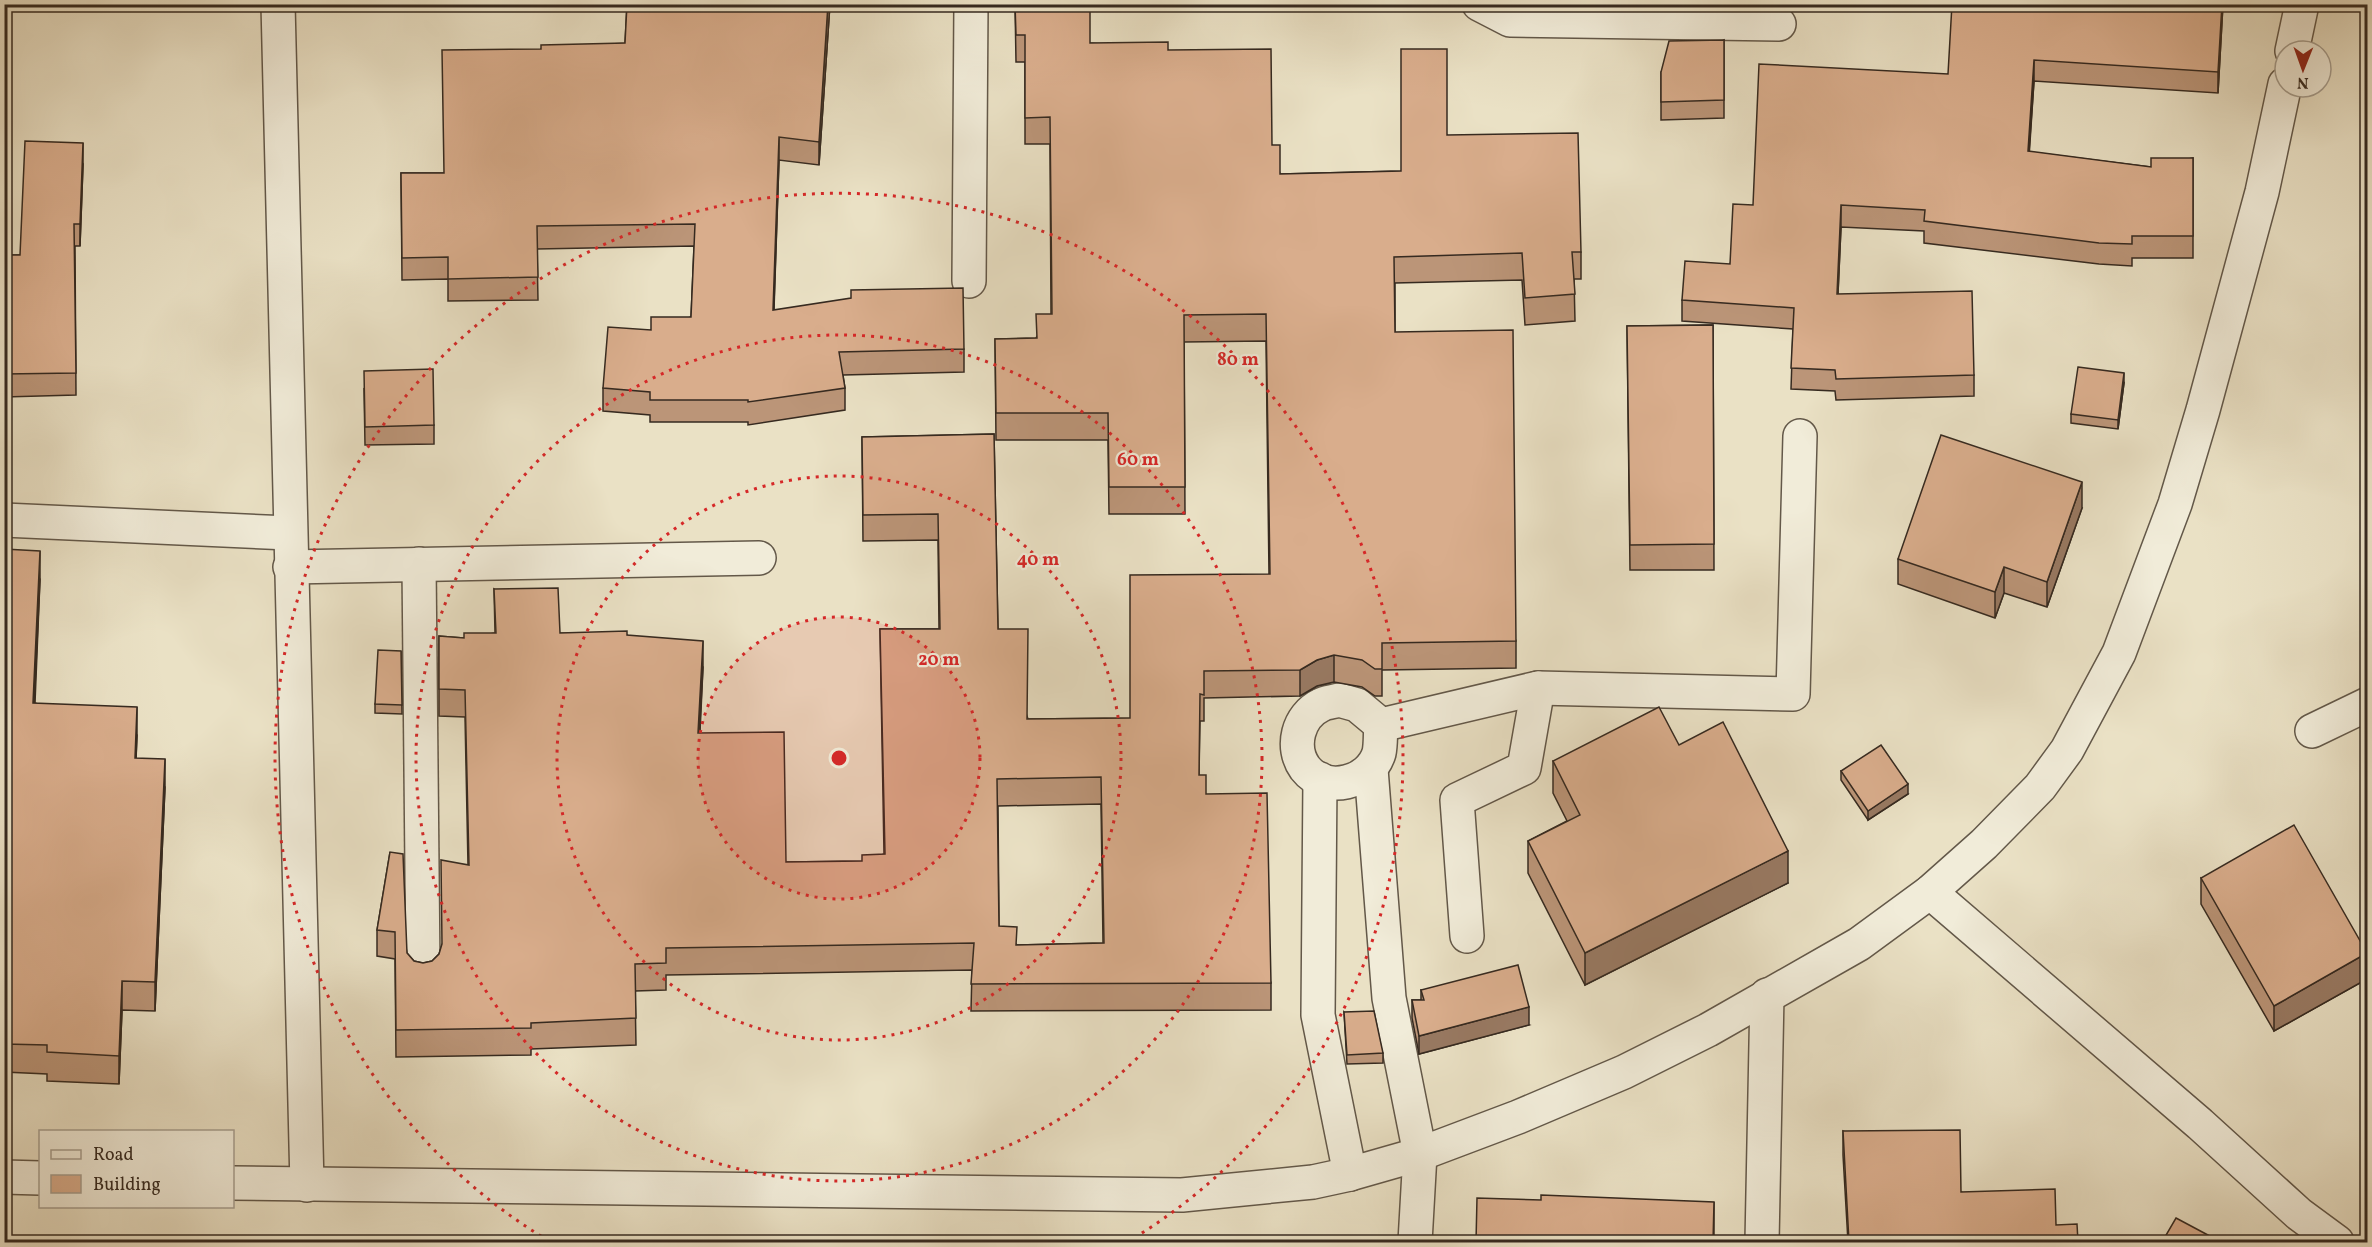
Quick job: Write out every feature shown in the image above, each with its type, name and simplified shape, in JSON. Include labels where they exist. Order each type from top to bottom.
[{"type":"street","points":[[278,4],[290,567],[307,1185]]},
{"type":"street","points":[[969,281],[971,4]]},
{"type":"street","points":[[1479,4],[1510,20],[1779,24]]},
{"type":"street","points":[[2295,39],[2302,4]]},
{"type":"street","points":[[234,1183],[1182,1195],[1313,1182],[1420,1154],[1518,1117],[1624,1072],[1708,1030],[1860,944],[1930,892],[1984,844],[2040,787],[2067,750],[2119,653],[2175,504],[2204,410],[2262,192],[2282,99]]},
{"type":"street","points":[[1381,725],[1538,688],[1793,694],[1800,436]]},
{"type":"street","points":[[4,520],[290,533]]},
{"type":"street","points":[[290,567],[759,558]]},
{"type":"street","points":[[419,564],[423,971]]},
{"type":"street","points":[[1467,936],[1457,800],[1524,768],[1538,688]]},
{"type":"street","points":[[1338,700],[1357,705],[1381,725],[1379,752],[1371,769],[1356,780],[1339,784],[1320,779],[1306,768],[1298,752],[1298,733],[1306,716],[1321,705],[1338,700]]},
{"type":"street","points":[[2313,731],[2367,704]]},
{"type":"street","points":[[1371,769],[1389,998],[1420,1154],[1415,1242]]},
{"type":"street","points":[[1320,779],[1318,1015],[1350,1174]]},
{"type":"street","points":[[1930,892],[2200,1124],[2299,1214],[2337,1242]]},
{"type":"street","points":[[1762,1242],[1767,995]]},
{"type":"street","points":[[4,1177],[39,1178]]},
{"type":"building","points":[[627,4],[828,4],[819,142],[779,137],[773,310],[851,298],[851,290],[963,288],[964,349],[839,352],[845,388],[748,402],[748,400],[650,400],[650,392],[603,388],[608,327],[651,330],[651,317],[691,317],[695,224],[537,226],[538,277],[448,279],[448,257],[402,258],[401,173],[444,173],[442,50],[541,49],[541,45],[625,43]]},
{"type":"building","points":[[1015,4],[1090,4],[1090,43],[1168,42],[1168,50],[1271,49],[1272,145],[1280,145],[1280,174],[1401,171],[1401,49],[1447,49],[1447,135],[1578,133],[1581,252],[1572,252],[1575,294],[1525,298],[1522,253],[1394,257],[1395,332],[1513,330],[1516,641],[1382,643],[1382,669],[1375,669],[1362,660],[1334,655],[1317,660],[1300,670],[1204,671],[1204,695],[1200,694],[1199,775],[1206,775],[1206,794],[1267,793],[1271,983],[971,984],[974,943],[666,948],[666,963],[635,964],[636,1018],[531,1023],[531,1028],[396,1030],[395,932],[377,930],[390,852],[403,854],[407,953],[414,961],[423,963],[432,961],[439,954],[442,944],[441,860],[469,865],[465,690],[439,689],[439,636],[464,638],[464,633],[496,633],[494,589],[558,588],[560,633],[627,631],[627,635],[703,641],[698,733],[784,732],[786,862],[862,861],[862,855],[885,854],[880,629],[940,629],[938,514],[863,515],[862,437],[994,434],[998,629],[1028,629],[1027,719],[1130,718],[1130,575],[1270,574],[1266,314],[1184,315],[1185,487],[1109,487],[1108,413],[996,413],[995,339],[1037,338],[1036,314],[1052,314],[1050,117],[1025,118],[1025,35],[1016,35]],"holes":[[[1101,777],[1104,943],[1016,945],[1017,927],[999,926],[997,779]]]},
{"type":"building","points":[[1952,4],[2222,4],[2218,72],[2034,60],[2028,151],[2151,167],[2151,158],[2193,158],[2193,236],[2132,236],[2132,244],[2099,243],[1924,221],[1925,210],[1841,205],[1837,294],[1972,291],[1974,375],[1836,379],[1835,370],[1791,368],[1794,308],[1682,300],[1685,261],[1730,264],[1733,204],[1753,205],[1759,64],[1948,74]]},
{"type":"building","points":[[1724,40],[1724,100],[1661,102],[1661,72],[1669,41]]},
{"type":"building","points":[[25,141],[83,143],[80,224],[74,224],[76,373],[4,374],[4,255],[20,255]]},
{"type":"building","points":[[1713,325],[1714,544],[1630,545],[1627,326]]},
{"type":"building","points":[[2078,367],[2124,373],[2118,420],[2071,414]]},
{"type":"building","points":[[433,369],[434,425],[365,427],[364,371]]},
{"type":"building","points":[[1941,435],[2082,482],[2047,582],[2004,567],[1995,592],[1898,559]]},
{"type":"building","points":[[4,549],[40,551],[33,703],[137,707],[135,758],[165,759],[155,982],[122,981],[119,1056],[47,1052],[47,1045],[4,1044]]},
{"type":"building","points":[[378,650],[401,651],[402,705],[375,704]]},
{"type":"building","points":[[1659,707],[1679,745],[1723,722],[1788,851],[1585,953],[1528,841],[1580,815],[1553,761]]},
{"type":"building","points":[[1881,745],[1908,784],[1868,811],[1841,771]]},
{"type":"building","points":[[2294,825],[2367,953],[2274,1006],[2201,878]]},
{"type":"building","points":[[1518,965],[1529,1007],[1419,1036],[1412,1000],[1424,1000],[1421,990]]},
{"type":"building","points":[[1374,1011],[1383,1053],[1347,1055],[1344,1012]]},
{"type":"building","points":[[1960,1130],[1961,1192],[2055,1189],[2056,1225],[2077,1224],[2078,1242],[1849,1242],[1843,1131]]},
{"type":"building","points":[[1541,1195],[1714,1202],[1713,1242],[1476,1242],[1477,1198],[1541,1200]]},
{"type":"building","points":[[2176,1218],[2221,1242],[2162,1242]]}]
